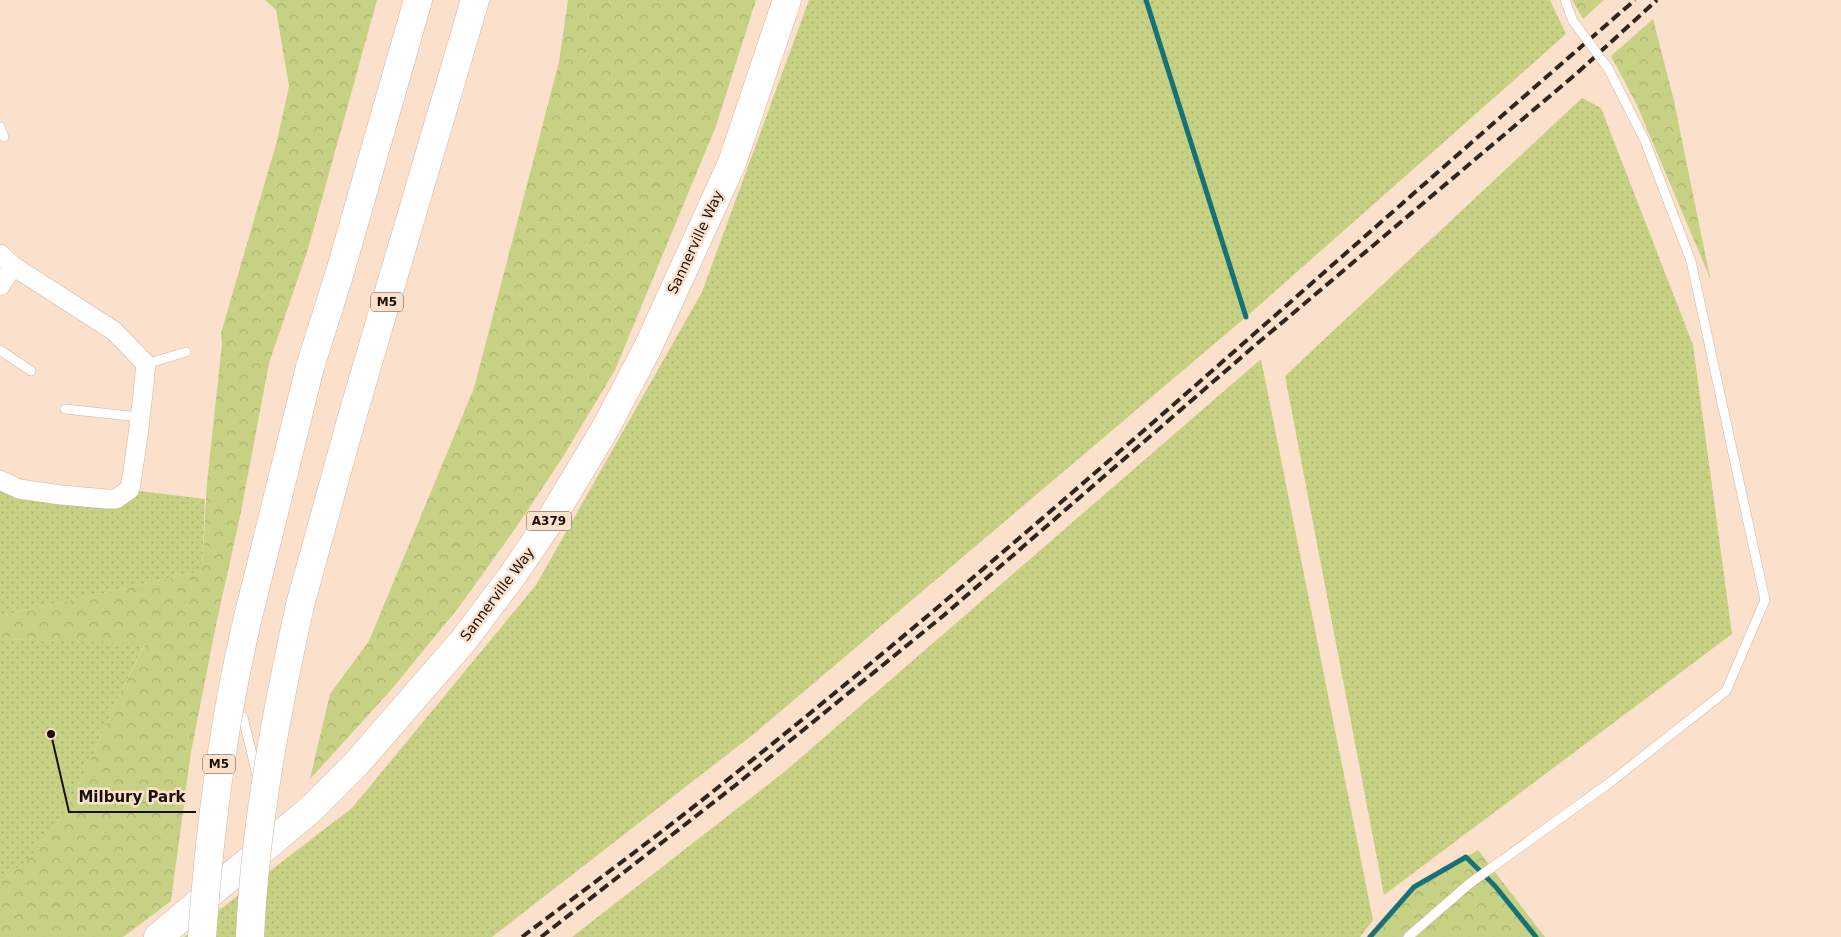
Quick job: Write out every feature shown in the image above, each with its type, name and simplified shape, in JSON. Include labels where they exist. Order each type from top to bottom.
[{"type":"main road","name":"M5","points":[[202,937],[209,841],[222,745],[243,636],[310,367],[340,272],[418,0]]},
{"type":"main road","name":"M5","points":[[250,937],[262,807],[272,743],[300,605],[352,417],[475,0]]},
{"type":"main road","name":"Sannerville Way","points":[[158,937],[271,832],[311,809],[357,763],[463,641],[512,576],[551,519],[604,429],[648,347],[728,171],[787,0]]},
{"type":"street","points":[[0,286],[6,260],[114,331],[146,364],[139,417],[140,428],[130,489],[116,499],[61,495],[19,489],[0,480]]},
{"type":"lane","points":[[1408,937],[1469,884],[1612,782],[1726,691],[1765,600],[1691,261],[1645,141],[1608,68],[1573,21],[1565,0]]},
{"type":"lane","points":[[0,127],[4,137]]},
{"type":"lane","points":[[0,350],[31,371]]},
{"type":"lane","points":[[146,364],[186,352]]},
{"type":"lane","points":[[65,409],[139,417]]},
{"type":"lane","points":[[243,717],[271,832]]},
{"type":"green space","points":[[265,0],[377,0],[308,249],[269,363],[241,512],[191,752],[171,901],[123,937],[0,937],[0,881],[27,861],[61,818],[89,764],[115,704],[145,644],[0,639],[0,616],[202,571],[207,482],[222,344],[221,333],[277,141],[289,86],[276,10]]},
{"type":"green space","points":[[568,0],[756,0],[716,126],[615,370],[561,460],[459,607],[391,690],[310,779],[330,694],[369,641],[474,388],[559,62]]},
{"type":"green space","points":[[809,0],[1550,0],[1566,34],[1246,317],[755,733],[492,937],[184,937],[352,808],[536,585],[702,292]]},
{"type":"green space","points":[[1572,0],[1604,0],[1583,19]]},
{"type":"green space","points":[[1653,19],[1674,101],[1710,278],[1636,103],[1611,56]]},
{"type":"green space","points":[[1582,98],[1601,108],[1693,345],[1732,634],[1384,895],[1285,376]]},
{"type":"green space","points":[[1261,359],[1373,920],[1360,937],[572,937],[783,773]]},
{"type":"green space","points":[[0,488],[132,498],[139,491],[205,499],[202,571],[0,616]]},
{"type":"green space","points":[[0,639],[145,643],[115,704],[89,764],[61,818],[27,861],[0,881]]},
{"type":"green space","points":[[1478,850],[1545,937],[1370,937],[1414,887]]},
{"type":"waterway","points":[[1146,0],[1246,317]]},
{"type":"waterway","points":[[1370,937],[1414,887],[1466,857],[1495,886],[1536,937]]},
{"type":"railway","points":[[522,937],[705,797],[961,588],[1187,393],[1635,0]]},
{"type":"railway","points":[[541,937],[737,784],[943,616],[1259,342],[1576,74],[1657,0]]},
{"type":"place","name":"Milbury Park","points":[[51,734]]}]
